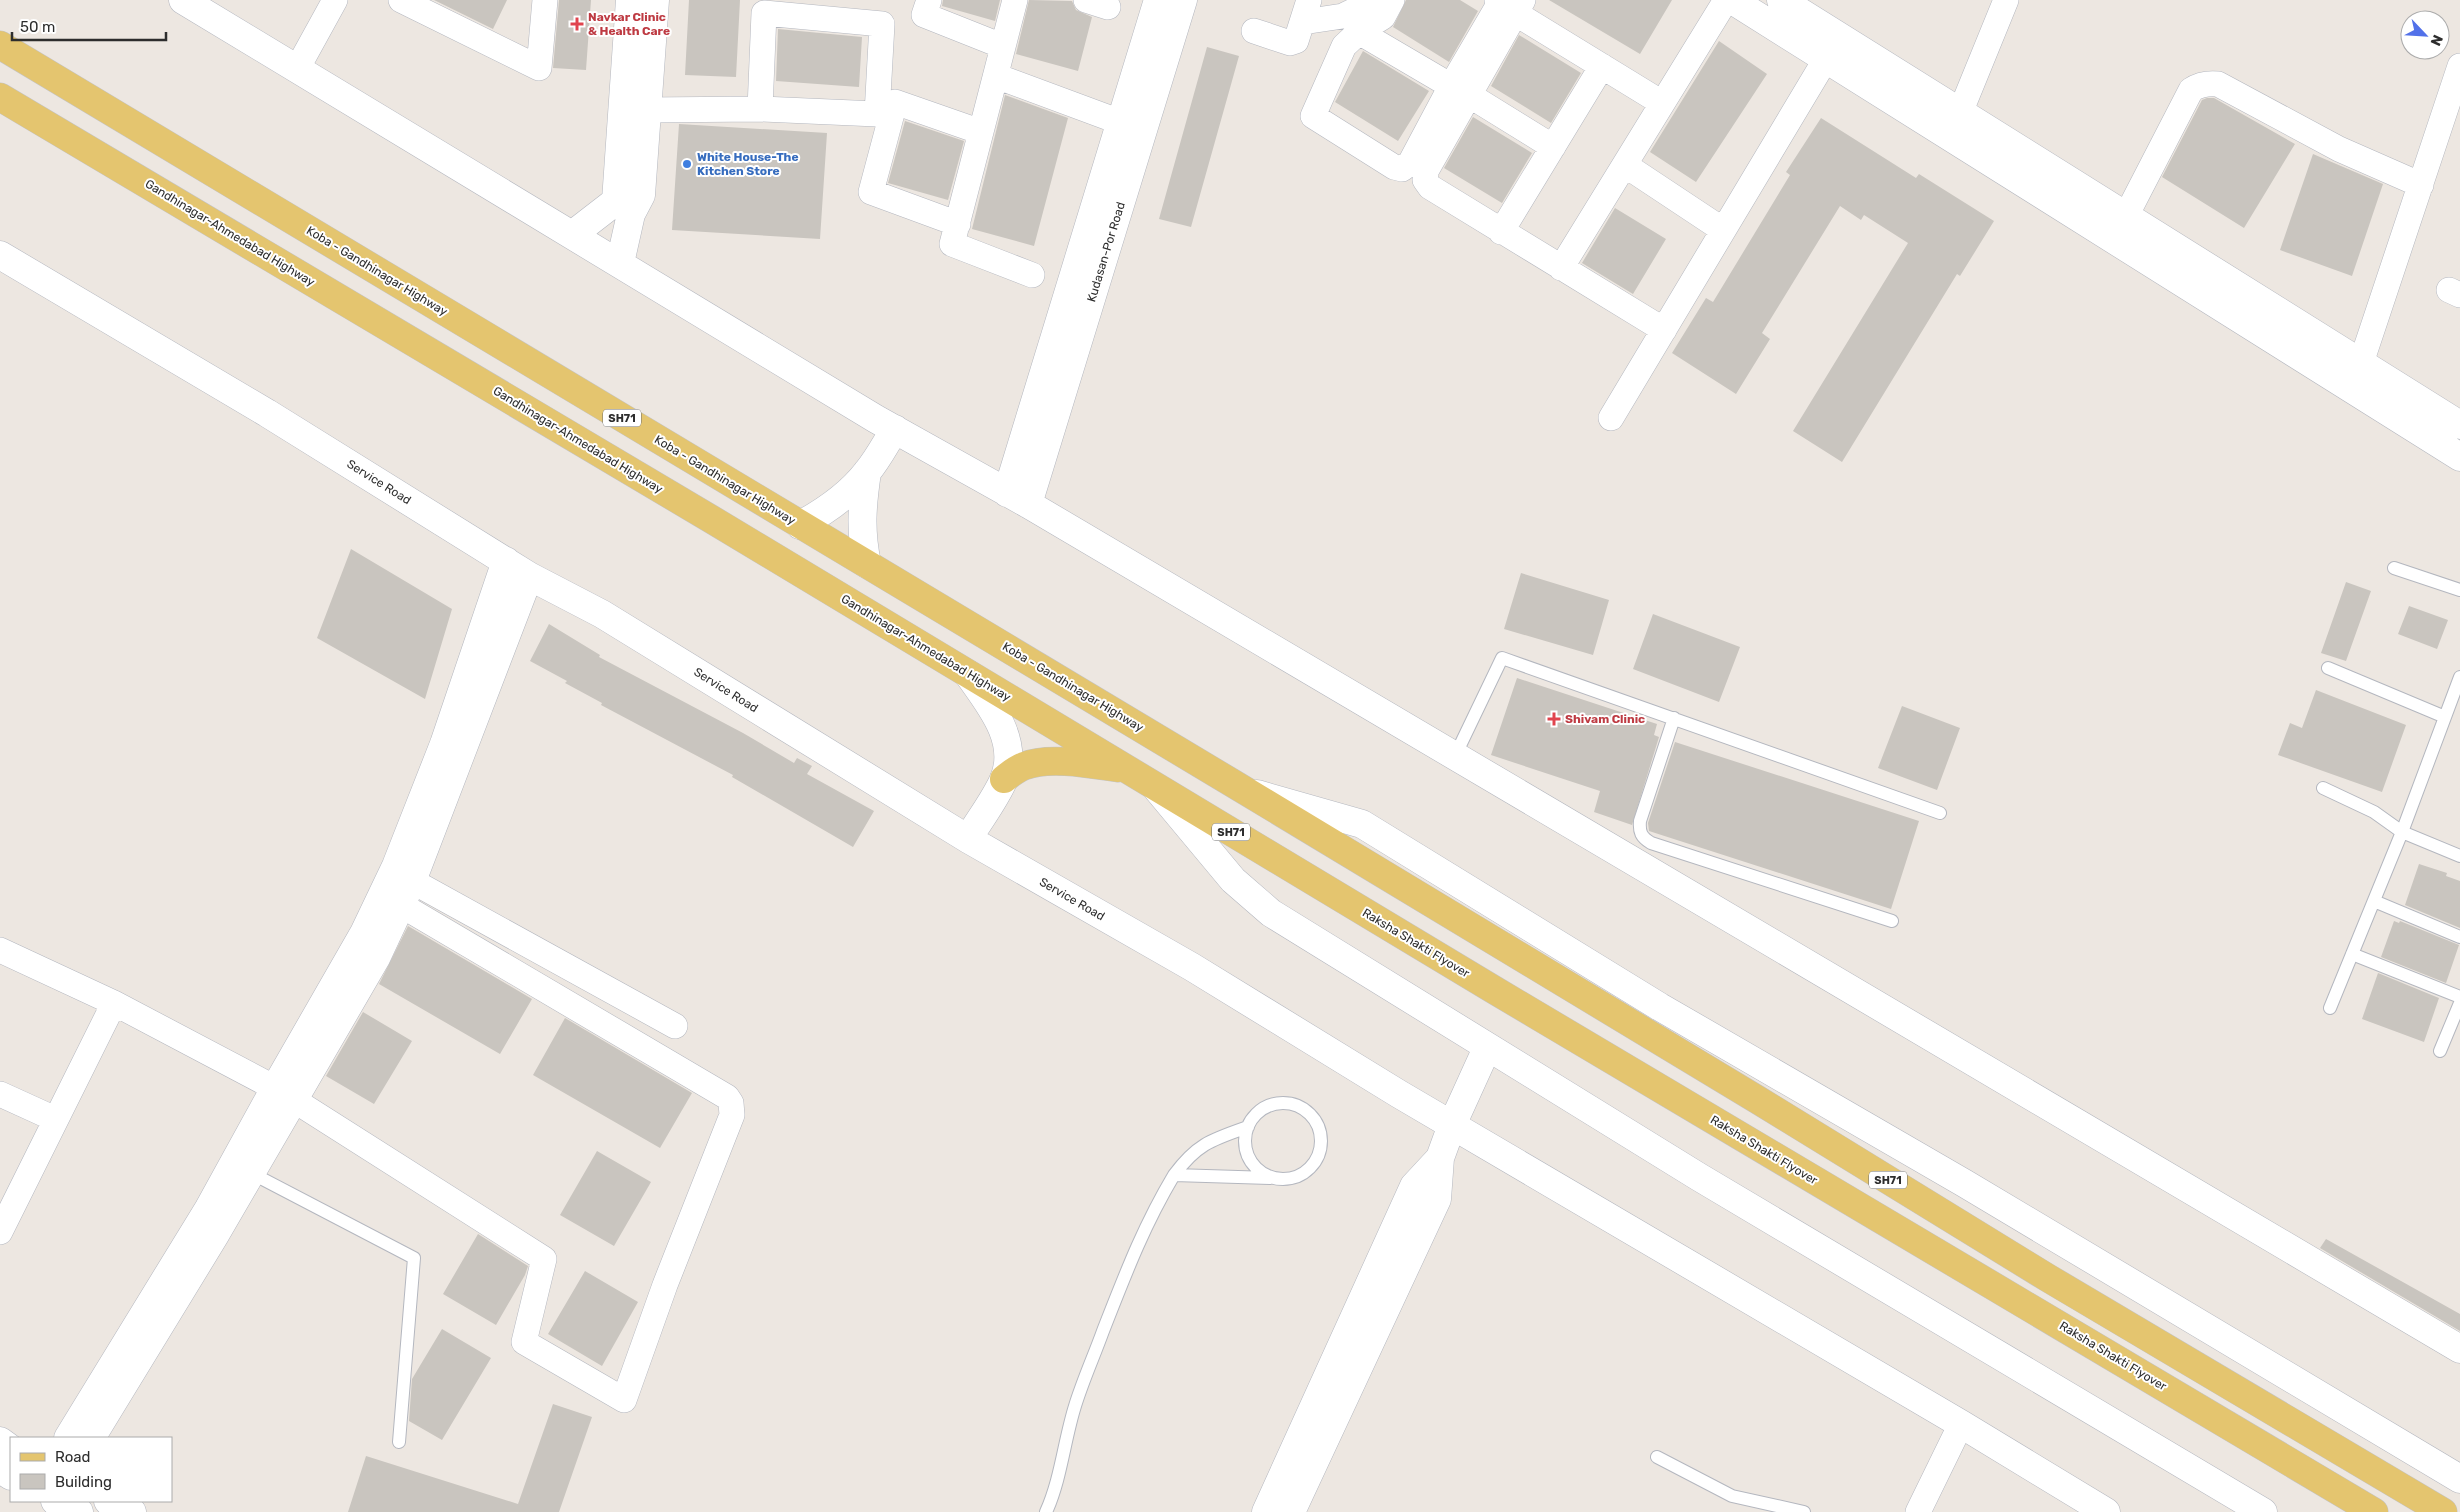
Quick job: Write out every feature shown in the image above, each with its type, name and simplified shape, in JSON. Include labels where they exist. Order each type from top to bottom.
[{"type":"main road","name":"Koba - Gandhinagar Highway","points":[[0,45],[1244,790]]},
{"type":"main road","name":"Gandhinagar-Ahmedabad Highway","points":[[0,97],[1155,786]]},
{"type":"main road","points":[[1004,779],[1023,766],[1041,762],[1094,764],[1126,769]]},
{"type":"main road","name":"Raksha Shakti Flyover","points":[[1155,786],[2374,1512]]},
{"type":"main road","name":"SH71","points":[[1244,790],[1758,1100],[2048,1278],[2443,1512]]},
{"type":"street","points":[[183,0],[895,429],[1018,498],[2460,1349]]},
{"type":"street","points":[[297,69],[335,0]]},
{"type":"street","points":[[402,0],[539,68],[545,0]]},
{"type":"street","points":[[572,235],[623,208],[640,195],[630,0]]},
{"type":"street","points":[[635,108],[655,0]]},
{"type":"street","points":[[929,0],[924,15],[1002,46]]},
{"type":"street","points":[[1014,0],[952,244],[1032,275]]},
{"type":"street","name":"Kudasan-Por Road","points":[[1132,127],[1158,0]]},
{"type":"street","name":"Kudasan-Por Road","points":[[1018,498],[1132,127],[1183,0]]},
{"type":"street","points":[[1254,31],[1290,43],[1296,41],[1306,11],[1343,16],[1375,0]]},
{"type":"street","points":[[1392,0],[1383,17],[1359,32],[1344,46],[1313,116],[1394,167],[1402,169],[1410,164],[1460,90],[1512,4],[1602,66],[1662,103]]},
{"type":"street","points":[[1561,268],[1726,0]]},
{"type":"street","points":[[1732,0],[1961,112],[2126,216],[2356,377],[2460,457]]},
{"type":"street","points":[[1781,0],[1833,48],[1950,137],[2356,377],[2460,425]]},
{"type":"street","points":[[1950,137],[2006,0]]},
{"type":"street","points":[[635,108],[760,109],[877,114],[882,24],[764,6],[760,109]]},
{"type":"street","points":[[1359,32],[1460,90],[1553,147]]},
{"type":"street","points":[[1611,418],[1833,48]]},
{"type":"street","points":[[1501,232],[1602,66]]},
{"type":"street","points":[[2356,377],[2460,66]]},
{"type":"street","points":[[996,76],[1132,127]]},
{"type":"street","points":[[2126,216],[2191,90],[2198,85],[2209,83],[2218,84],[2339,149],[2421,185]]},
{"type":"street","points":[[1460,90],[1426,171],[1425,180],[1430,187],[1664,330]]},
{"type":"street","points":[[958,224],[871,192],[895,102],[981,132]]},
{"type":"street","points":[[1625,165],[1723,230]]},
{"type":"street","points":[[620,264],[623,208]]},
{"type":"street","name":"Service Road","points":[[0,255],[267,412],[529,576],[602,614],[968,839],[1192,968],[1452,1125],[1961,1424],[2106,1512]]},
{"type":"street","points":[[800,525],[821,514],[840,499],[867,472],[895,429]]},
{"type":"street","points":[[867,472],[862,507],[861,535],[868,564]]},
{"type":"street","points":[[69,1437],[208,1208],[376,958],[406,893],[453,749],[506,561]]},
{"type":"street","points":[[92,1437],[251,1173],[284,1094],[453,749],[529,576]]},
{"type":"street","points":[[968,674],[1003,727],[1007,740],[1008,760],[1004,779],[968,839]]},
{"type":"street","points":[[1155,786],[1233,880],[1271,913],[1716,1188],[2263,1512]]},
{"type":"street","points":[[1244,790],[1362,824],[1660,1007],[1964,1183],[2460,1479]]},
{"type":"street","points":[[406,893],[675,1026]]},
{"type":"street","points":[[0,950],[114,1004],[284,1094],[544,1259],[524,1342],[624,1400],[665,1285],[732,1115],[731,1103],[727,1097],[406,893]]},
{"type":"street","points":[[0,1232],[114,1004]]},
{"type":"street","points":[[1291,1512],[1437,1199],[1440,1158],[1452,1125],[1487,1048]]},
{"type":"street","points":[[0,1094],[55,1119]]},
{"type":"street","points":[[1266,1512],[1414,1186],[1440,1158]]},
{"type":"street","points":[[1918,1512],[1961,1424]]},
{"type":"street","points":[[3,1452],[10,1473]]},
{"type":"street","points":[[57,1502],[79,1512]]},
{"type":"street","points":[[110,1502],[132,1512]]},
{"type":"lane","points":[[2394,568],[2460,590]]},
{"type":"lane","points":[[1455,756],[1502,658],[1940,813]]},
{"type":"lane","points":[[2328,668],[2445,717]]},
{"type":"lane","points":[[2330,1008],[2402,832],[2445,717],[2455,706],[2460,677]]},
{"type":"lane","points":[[1674,718],[1640,821],[1639,831],[1643,838],[1651,843],[1892,921]]},
{"type":"lane","points":[[2323,788],[2374,812],[2402,832],[2460,856]]},
{"type":"lane","points":[[2374,901],[2460,937]]},
{"type":"lane","points":[[2352,954],[2460,997]]},
{"type":"lane","points":[[2440,1051],[2460,1003]]},
{"type":"lane","points":[[1174,1175],[1285,1179],[1296,1177],[1313,1164],[1321,1144],[1316,1123],[1302,1108],[1281,1103],[1261,1110],[1248,1127],[1245,1138],[1249,1159],[1256,1168],[1274,1178]]},
{"type":"lane","points":[[1046,1512],[1059,1475],[1064,1446],[1076,1404],[1132,1257],[1150,1217],[1174,1175],[1189,1155],[1204,1144],[1248,1127]]},
{"type":"lane","points":[[251,1173],[414,1258],[399,1442]]},
{"type":"lane","points":[[1657,1457],[1732,1496],[1804,1512]]},
{"type":"building","points":[[434,0],[507,0],[493,29]]},
{"type":"building","points":[[559,0],[591,0],[586,70],[553,68]]},
{"type":"building","points":[[689,0],[740,0],[736,77],[685,75]]},
{"type":"building","points":[[943,0],[1000,0],[995,21],[942,6]]},
{"type":"building","points":[[1029,0],[1072,1],[1076,10],[1092,17],[1078,71],[1016,54]]},
{"type":"building","points":[[1406,0],[1460,0],[1478,11],[1449,62],[1393,27]]},
{"type":"building","points":[[1549,0],[1672,0],[1640,54]]},
{"type":"building","points":[[778,29],[862,37],[859,87],[776,81]]},
{"type":"building","points":[[1519,35],[1581,73],[1551,123],[1491,86]]},
{"type":"building","points":[[1719,41],[1767,74],[1696,182],[1650,152]]},
{"type":"building","points":[[1207,47],[1239,56],[1191,227],[1159,219]]},
{"type":"building","points":[[1363,51],[1429,91],[1398,141],[1335,102]]},
{"type":"building","points":[[1005,95],[1068,118],[1034,246],[972,229]]},
{"type":"building","points":[[2214,98],[2295,144],[2244,228],[2162,177],[2202,100]]},
{"type":"building","points":[[1473,117],[1532,153],[1502,203],[1444,168]]},
{"type":"building","points":[[1821,118],[1916,178],[1919,174],[1994,221],[1960,276],[1957,274],[1842,462],[1793,431],[1908,243],[1864,215],[1861,220],[1840,206],[1762,333],[1770,339],[1736,394],[1672,353],[1706,298],[1713,302],[1790,175],[1786,172]]},
{"type":"building","points":[[905,121],[964,141],[948,200],[888,183]]},
{"type":"building","points":[[679,124],[827,133],[820,239],[672,230]]},
{"type":"building","points":[[2313,154],[2383,184],[2352,276],[2280,250]]},
{"type":"building","points":[[1615,208],[1666,239],[1633,294],[1582,263]]},
{"type":"building","points":[[351,549],[452,609],[425,699],[317,638]]},
{"type":"building","points":[[1521,573],[1609,600],[1593,655],[1504,629]]},
{"type":"building","points":[[2346,582],[2371,591],[2346,661],[2321,653]]},
{"type":"building","points":[[2409,606],[2448,620],[2437,649],[2398,634]]},
{"type":"building","points":[[1653,614],[1740,647],[1719,702],[1633,669]]},
{"type":"building","points":[[549,624],[600,655],[599,657],[743,733],[794,763],[797,758],[812,766],[807,774],[874,811],[853,847],[732,777],[733,775],[601,705],[602,703],[565,683],[567,681],[530,661]]},
{"type":"building","points":[[1517,678],[1657,724],[1654,735],[1659,737],[1632,825],[1594,812],[1600,791],[1491,755]]},
{"type":"building","points":[[2316,690],[2406,725],[2382,792],[2278,755],[2290,723],[2302,728]]},
{"type":"building","points":[[1902,706],[1960,728],[1937,790],[1878,768]]},
{"type":"building","points":[[1675,742],[1919,821],[1891,909],[1649,831],[1648,823]]},
{"type":"building","points":[[2419,864],[2447,873],[2446,876],[2460,881],[2460,928],[2405,905]]},
{"type":"building","points":[[2394,921],[2399,923],[2400,921],[2459,945],[2446,983],[2381,957]]},
{"type":"building","points":[[408,926],[532,999],[500,1054],[379,984]]},
{"type":"building","points":[[2378,973],[2439,998],[2424,1042],[2362,1019]]},
{"type":"building","points":[[363,1012],[412,1041],[374,1104],[326,1076]]},
{"type":"building","points":[[565,1018],[692,1093],[660,1148],[533,1075]]},
{"type":"building","points":[[597,1151],[651,1182],[614,1246],[560,1215]]},
{"type":"building","points":[[478,1234],[528,1266],[525,1275],[496,1325],[443,1294]]},
{"type":"building","points":[[2326,1239],[2460,1314],[2460,1331],[2320,1248]]},
{"type":"building","points":[[585,1271],[638,1302],[602,1366],[548,1334]]},
{"type":"building","points":[[442,1329],[491,1358],[442,1440],[409,1421],[412,1379]]},
{"type":"building","points":[[553,1404],[592,1417],[559,1512],[348,1512],[366,1456],[518,1504]]},
{"type":"place","name":"Navkar Clinic & Health Care","points":[[577,24]]},
{"type":"place","name":"White House-The Kitchen Store","points":[[687,164]]},
{"type":"place","name":"Shivam Clinic","points":[[1554,719]]}]
